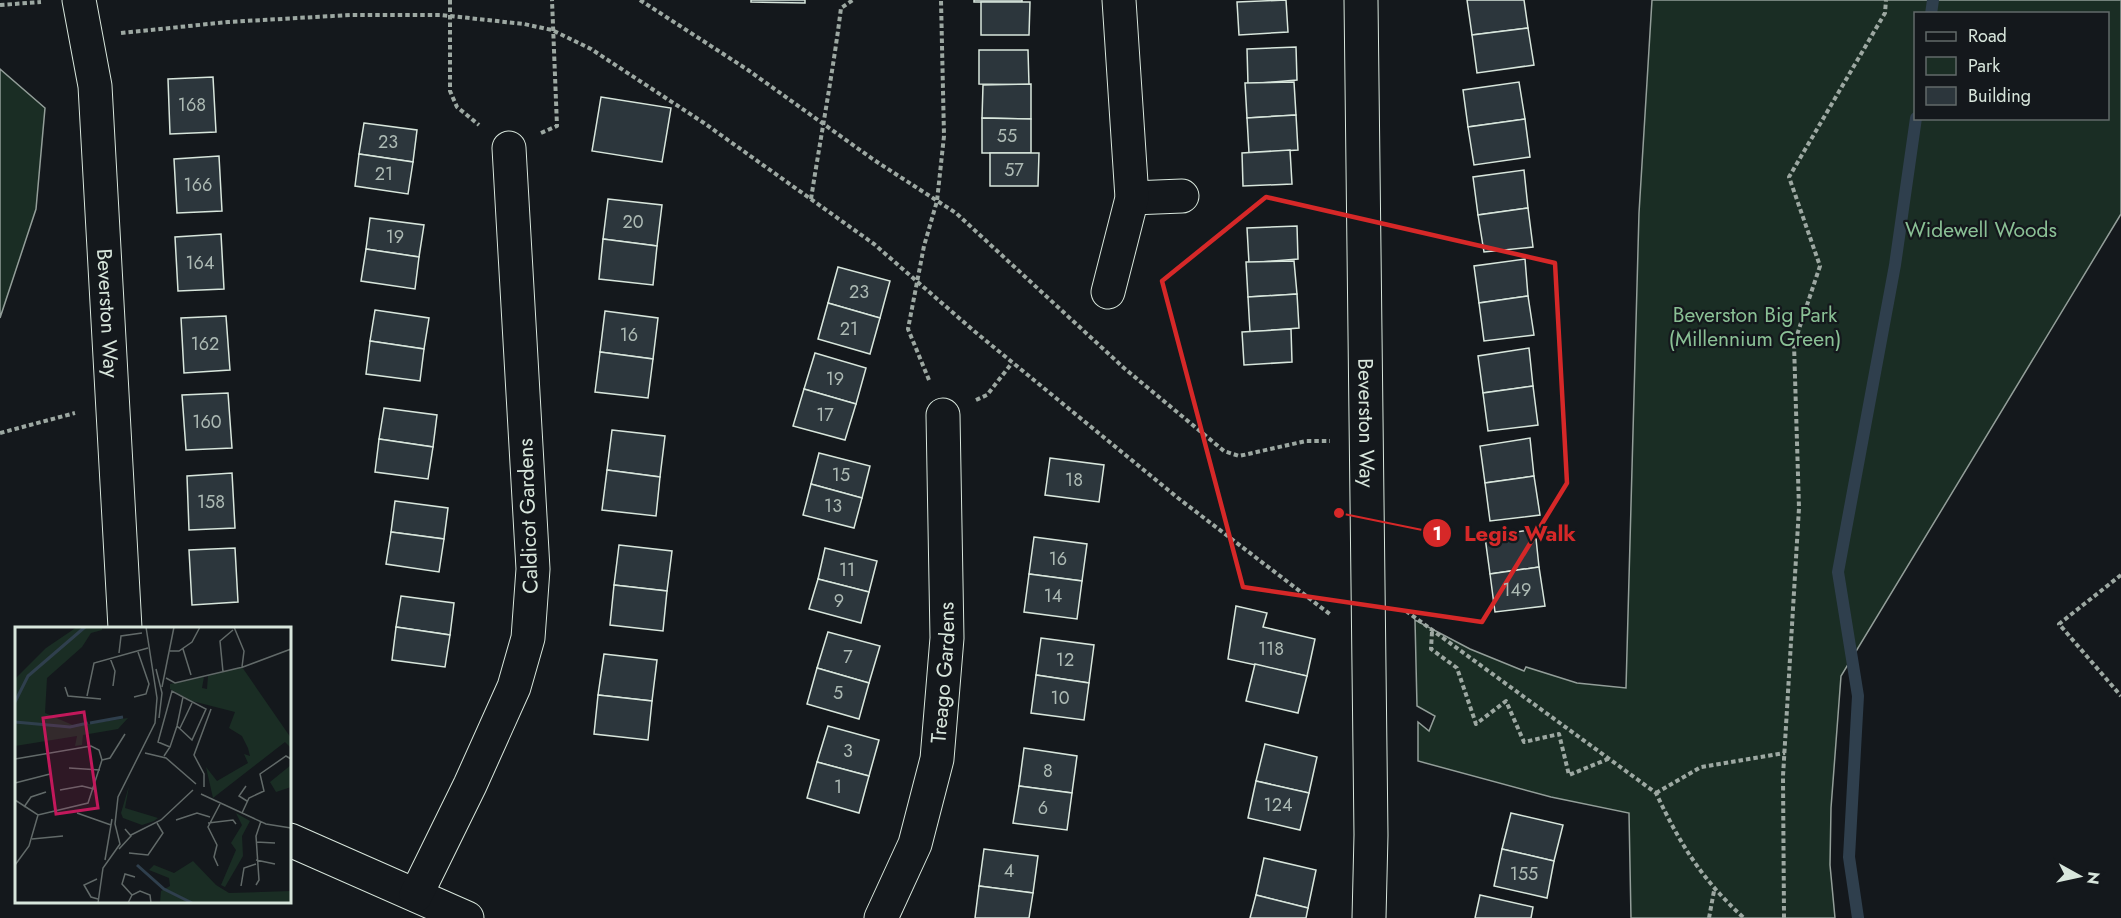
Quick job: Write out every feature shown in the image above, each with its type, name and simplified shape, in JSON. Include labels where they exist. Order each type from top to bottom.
[{"type":"street","name":"Beverston Way","points":[[79,0],[94,86],[125,627]]},
{"type":"street","points":[[1108,292],[1132,198],[1119,0]]},
{"type":"street","name":"Beverston Way","points":[[1361,0],[1371,836],[1369,918]]},
{"type":"street","name":"Caldicot Gardens","points":[[416,895],[470,785],[514,687],[528,638],[533,570],[509,148]]},
{"type":"street","points":[[1132,198],[1182,196]]},
{"type":"street","name":"Treago Gardens","points":[[881,918],[915,844],[937,759],[947,638],[943,415]]},
{"type":"street","points":[[291,840],[467,918]]},
{"type":"path","points":[[450,0],[452,16],[450,91],[457,107],[509,148],[556,126],[558,107],[552,0]]},
{"type":"path","points":[[640,0],[748,70],[822,124],[956,213],[1124,368],[1224,451],[1239,456],[1306,441],[1366,442]]},
{"type":"path","points":[[811,199],[822,124],[831,92],[841,8],[853,0]]},
{"type":"path","points":[[941,0],[944,136],[937,201],[924,246],[908,329],[943,415],[987,395],[1012,363]]},
{"type":"path","points":[[1784,918],[1785,753],[1799,508],[1794,344],[1820,266],[1790,177],[1885,13],[1886,0]]},
{"type":"path","points":[[0,5],[42,2]]},
{"type":"path","points":[[87,37],[228,22],[350,15],[452,16],[524,24],[552,30],[591,49],[874,244],[1012,363],[1178,498],[1332,616],[1367,610],[1405,611],[1656,793],[1674,832],[1714,891],[1744,918]]},
{"type":"path","points":[[0,433],[113,403]]},
{"type":"path","points":[[2121,575],[2059,624],[2121,696]]},
{"type":"path","points":[[1432,631],[1431,649],[1457,668],[1476,724],[1506,701],[1524,742],[1560,734],[1569,776],[1608,758]]},
{"type":"path","points":[[1656,793],[1701,767],[1785,753]]},
{"type":"path","points":[[1709,918],[1714,891]]},
{"type":"highlighted area","points":[[1266,197],[1555,263],[1567,483],[1482,622],[1243,587],[1162,281]]},
{"type":"green space","points":[[1652,0],[2121,0],[2121,214],[1841,676],[1831,808],[1830,865],[1835,918],[1631,918],[1629,813],[1551,797],[1418,761],[1418,722],[1429,731],[1435,716],[1417,706],[1415,620],[1470,649],[1524,671],[1526,667],[1577,683],[1626,688],[1639,213]]},
{"type":"green space","points":[[0,69],[45,108],[36,209],[0,318]]},
{"type":"building","points":[[751,0],[805,0],[805,3],[751,2]]},
{"type":"building","points":[[974,0],[1022,0],[1022,2],[974,2]]},
{"type":"building","points":[[1286,0],[1288,32],[1239,35],[1237,2]]},
{"type":"building","points":[[1467,0],[1524,0],[1528,28],[1472,35]]},
{"type":"building","points":[[981,2],[1030,2],[1029,35],[981,35]]},
{"type":"building","points":[[1528,28],[1534,65],[1477,73],[1472,35]]},
{"type":"building","points":[[1296,47],[1297,80],[1248,84],[1247,49]]},
{"type":"building","points":[[979,50],[1028,50],[1029,85],[979,84]]},
{"type":"building","points":[[213,77],[216,132],[170,134],[168,79]]},
{"type":"building","points":[[1294,82],[1296,115],[1247,118],[1245,83]]},
{"type":"building","points":[[1519,82],[1525,119],[1468,127],[1463,90]]},
{"type":"building","points":[[1031,84],[1031,119],[982,118],[983,85]]},
{"type":"building","points":[[601,97],[671,108],[662,162],[592,151]]},
{"type":"building","points":[[1296,115],[1298,150],[1249,153],[1247,118]]},
{"type":"building","points":[[982,118],[1031,119],[1031,153],[982,153]]},
{"type":"building","points":[[1525,119],[1530,157],[1474,165],[1468,127]]},
{"type":"building","points":[[364,123],[417,130],[413,162],[359,154]]},
{"type":"building","points":[[1290,150],[1292,184],[1243,186],[1242,153]]},
{"type":"building","points":[[990,153],[1039,153],[1038,186],[990,186]]},
{"type":"building","points":[[359,154],[413,162],[408,194],[355,186]]},
{"type":"building","points":[[219,156],[222,211],[177,213],[174,159]]},
{"type":"building","points":[[1524,170],[1528,208],[1478,215],[1473,177]]},
{"type":"building","points":[[608,199],[662,205],[657,246],[603,239]]},
{"type":"building","points":[[1528,208],[1533,247],[1484,252],[1478,215]]},
{"type":"building","points":[[370,218],[424,225],[419,257],[366,249]]},
{"type":"building","points":[[1297,226],[1298,259],[1249,263],[1247,228]]},
{"type":"building","points":[[221,234],[224,289],[178,291],[175,237]]},
{"type":"building","points":[[603,239],[657,246],[653,285],[599,279]]},
{"type":"building","points":[[366,249],[419,257],[415,289],[361,281]]},
{"type":"building","points":[[1525,259],[1528,296],[1479,303],[1474,266]]},
{"type":"building","points":[[1294,261],[1297,294],[1248,297],[1246,262]]},
{"type":"building","points":[[838,267],[890,281],[880,318],[828,303]]},
{"type":"building","points":[[1297,294],[1299,328],[1250,332],[1248,297]]},
{"type":"building","points":[[1528,296],[1534,335],[1484,341],[1479,303]]},
{"type":"building","points":[[828,303],[880,318],[870,354],[818,339]]},
{"type":"building","points":[[375,310],[429,318],[424,349],[370,341]]},
{"type":"building","points":[[605,311],[658,318],[653,359],[600,352]]},
{"type":"building","points":[[226,316],[230,370],[184,373],[181,318]]},
{"type":"building","points":[[1291,329],[1292,362],[1244,365],[1242,332]]},
{"type":"building","points":[[370,341],[424,349],[420,381],[366,374]]},
{"type":"building","points":[[1529,348],[1533,386],[1483,393],[1478,356]]},
{"type":"building","points":[[600,352],[653,359],[648,398],[595,392]]},
{"type":"building","points":[[815,353],[866,368],[856,404],[804,389]]},
{"type":"building","points":[[1533,386],[1538,425],[1488,431],[1483,393]]},
{"type":"building","points":[[804,389],[856,404],[845,440],[793,426]]},
{"type":"building","points":[[228,393],[232,448],[186,450],[182,395]]},
{"type":"building","points":[[384,408],[437,415],[433,447],[379,439]]},
{"type":"building","points":[[612,430],[665,436],[660,477],[607,470]]},
{"type":"building","points":[[1530,438],[1534,476],[1485,483],[1480,446]]},
{"type":"building","points":[[379,439],[433,447],[428,479],[375,472]]},
{"type":"building","points":[[819,453],[870,466],[862,498],[811,484]]},
{"type":"building","points":[[1050,458],[1104,465],[1099,502],[1045,495]]},
{"type":"building","points":[[607,470],[660,477],[656,516],[602,510]]},
{"type":"building","points":[[232,473],[235,528],[189,530],[187,476]]},
{"type":"building","points":[[1534,476],[1540,515],[1490,521],[1485,483]]},
{"type":"building","points":[[811,484],[862,498],[854,528],[803,515]]},
{"type":"building","points":[[395,501],[448,508],[444,539],[391,532]]},
{"type":"building","points":[[1535,529],[1539,567],[1490,574],[1485,537]]},
{"type":"building","points":[[391,532],[444,539],[439,572],[386,564]]},
{"type":"building","points":[[1034,537],[1087,544],[1082,581],[1029,574]]},
{"type":"building","points":[[619,545],[672,551],[667,591],[614,585]]},
{"type":"building","points":[[235,548],[238,602],[192,605],[189,550]]},
{"type":"building","points":[[825,548],[877,561],[869,592],[818,579]]},
{"type":"building","points":[[1539,567],[1545,606],[1495,612],[1490,574]]},
{"type":"building","points":[[1029,574],[1082,581],[1077,619],[1024,612]]},
{"type":"building","points":[[818,579],[869,592],[861,623],[809,609]]},
{"type":"building","points":[[614,585],[667,591],[663,631],[610,625]]},
{"type":"building","points":[[401,596],[454,603],[450,635],[396,627]]},
{"type":"building","points":[[1236,606],[1267,613],[1263,627],[1315,639],[1307,676],[1228,659]]},
{"type":"building","points":[[396,627],[450,635],[445,667],[392,660]]},
{"type":"building","points":[[828,632],[880,646],[869,683],[817,668]]},
{"type":"building","points":[[1041,638],[1094,645],[1089,683],[1036,675]]},
{"type":"building","points":[[604,654],[657,660],[652,701],[598,695]]},
{"type":"building","points":[[1255,664],[1307,676],[1298,713],[1246,701]]},
{"type":"building","points":[[817,668],[869,683],[859,719],[807,704]]},
{"type":"building","points":[[1036,675],[1089,683],[1084,720],[1031,713]]},
{"type":"building","points":[[598,695],[652,701],[648,740],[594,734]]},
{"type":"building","points":[[828,726],[879,740],[869,776],[817,762]]},
{"type":"building","points":[[1265,744],[1317,757],[1309,793],[1256,781]]},
{"type":"building","points":[[1024,748],[1077,756],[1072,793],[1019,786]]},
{"type":"building","points":[[817,762],[869,776],[859,813],[807,798]]},
{"type":"building","points":[[1256,781],[1309,793],[1300,830],[1248,818]]},
{"type":"building","points":[[1019,786],[1072,793],[1067,830],[1013,823]]},
{"type":"building","points":[[1511,813],[1563,825],[1554,861],[1502,849]]},
{"type":"building","points":[[984,849],[1038,856],[1033,893],[979,886]]},
{"type":"building","points":[[1502,849],[1554,861],[1547,898],[1494,886]]},
{"type":"building","points":[[1264,858],[1316,870],[1308,908],[1256,895]]},
{"type":"building","points":[[979,886],[1033,893],[1029,918],[975,918]]},
{"type":"building","points":[[1256,895],[1308,908],[1306,918],[1250,918]]},
{"type":"building","points":[[1480,895],[1533,907],[1531,918],[1475,918]]},
{"type":"waterway","points":[[1931,12],[1933,0]]},
{"type":"waterway","points":[[1858,918],[1849,857],[1858,696],[1838,572],[1895,265],[1916,120]]},
{"type":"place","name":"Legis Walk","points":[[1339,513]]},
{"type":"park label","name":"Widewell Woods","points":[[1981,230]]},
{"type":"park label","name":"Beverston Big Park (Millennium Green)","points":[[1755,327]]}]
